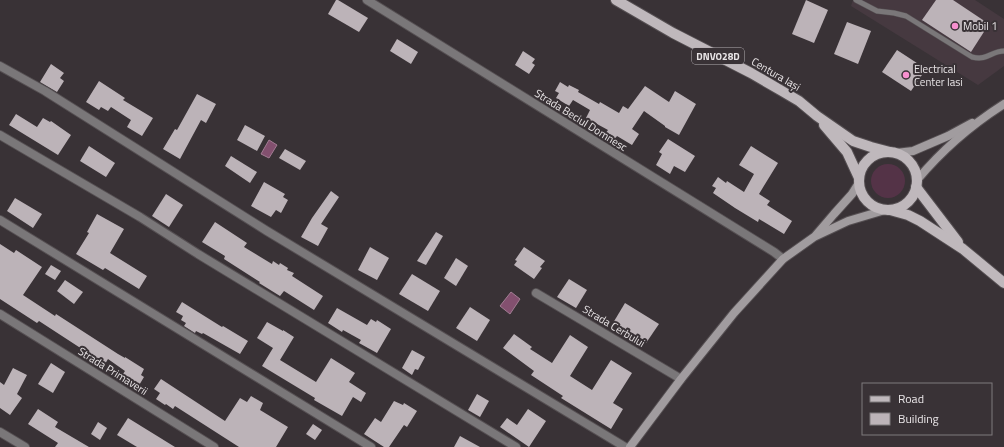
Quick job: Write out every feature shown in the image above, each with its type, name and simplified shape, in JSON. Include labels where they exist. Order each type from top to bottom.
[{"type":"main road","name":"Centura Iași","points":[[616,0],[673,33],[751,72],[799,102],[854,141],[893,153]]},
{"type":"main road","points":[[814,237],[852,194],[859,181],[861,169],[873,156],[881,153],[913,150],[934,142],[948,136],[1004,104]]},
{"type":"main road","points":[[630,447],[681,379],[734,313],[782,259],[814,237],[848,221],[899,207],[907,203],[912,196],[916,183],[931,163],[988,114]]},
{"type":"main road","name":"Centura Iași","points":[[817,116],[846,152],[859,181]]},
{"type":"main road","points":[[893,153],[902,156],[913,166],[916,183],[963,249]]},
{"type":"main road","points":[[859,181],[861,193],[867,201],[875,207],[908,215],[920,221],[963,249],[1004,284]]},
{"type":"street","name":"Strada Beciul Domnesc","points":[[367,0],[767,248],[782,259]]},
{"type":"street","points":[[0,66],[51,95],[267,231],[625,447]]},
{"type":"street","points":[[0,135],[140,217],[198,254],[516,447]]},
{"type":"street","points":[[0,220],[371,447]]},
{"type":"street","name":"Strada Cerbului","points":[[536,293],[681,379]]},
{"type":"street","name":"Strada Primaverii","points":[[0,314],[214,447]]},
{"type":"street","points":[[0,432],[25,447]]},
{"type":"lane","points":[[856,0],[877,11],[906,16],[972,57],[986,57],[998,51],[1004,52]]},
{"type":"shaded area","points":[[853,0],[975,0],[1004,19],[1004,66],[978,85],[851,6]]},
{"type":"shaded area","points":[[269,140],[277,145],[269,158],[261,154]]},
{"type":"shaded area","points":[[885,164],[891,164],[895,165],[902,171],[905,181],[904,188],[898,195],[891,198],[885,198],[881,197],[874,191],[871,184],[871,178],[872,174],[878,167]]},
{"type":"shaded area","points":[[511,292],[520,299],[510,314],[500,306]]},
{"type":"building","points":[[336,0],[368,18],[359,32],[328,14]]},
{"type":"building","points":[[806,0],[828,10],[814,43],[792,34]]},
{"type":"building","points":[[936,0],[953,0],[989,24],[971,52],[922,20]]},
{"type":"building","points":[[847,22],[871,31],[858,64],[834,54]]},
{"type":"building","points":[[397,39],[418,52],[411,64],[390,51]]},
{"type":"building","points":[[897,50],[926,69],[911,91],[882,72]]},
{"type":"building","points":[[523,51],[535,59],[532,63],[535,65],[529,74],[515,65]]},
{"type":"building","points":[[51,64],[64,73],[60,78],[64,81],[57,92],[40,82]]},
{"type":"building","points":[[99,81],[125,98],[123,100],[153,118],[142,136],[127,127],[131,120],[111,107],[108,111],[101,107],[99,110],[86,102]]},
{"type":"building","points":[[560,82],[568,87],[569,85],[579,90],[578,92],[619,113],[623,106],[628,109],[645,86],[669,102],[675,91],[696,104],[679,135],[665,127],[644,111],[632,129],[639,134],[632,145],[617,136],[614,140],[605,134],[608,130],[586,118],[590,110],[573,100],[569,106],[556,98],[559,93],[555,91]]},
{"type":"building","points":[[197,94],[216,104],[206,123],[201,120],[180,159],[163,149],[175,129],[177,130]]},
{"type":"building","points":[[16,114],[37,127],[43,118],[50,122],[51,121],[71,135],[58,155],[9,125]]},
{"type":"building","points":[[245,125],[265,136],[257,151],[237,140]]},
{"type":"building","points":[[668,139],[695,156],[685,172],[674,166],[670,174],[656,165],[662,154],[659,152]]},
{"type":"building","points":[[89,146],[115,163],[106,177],[80,161]]},
{"type":"building","points":[[751,146],[778,163],[759,194],[770,201],[767,205],[792,221],[784,234],[759,219],[758,222],[713,193],[716,188],[712,186],[718,177],[744,192],[754,174],[739,165]]},
{"type":"building","points":[[285,149],[306,161],[300,170],[279,158]]},
{"type":"building","points":[[231,156],[257,172],[250,183],[225,166]]},
{"type":"building","points":[[264,182],[285,194],[283,197],[288,200],[281,213],[276,210],[271,217],[251,206]]},
{"type":"building","points":[[331,191],[339,197],[321,224],[328,228],[318,246],[301,237]]},
{"type":"building","points":[[166,194],[183,205],[169,227],[152,216]]},
{"type":"building","points":[[15,198],[42,214],[33,228],[7,211]]},
{"type":"building","points":[[97,214],[124,229],[110,253],[147,276],[139,289],[105,268],[103,270],[76,254],[89,233],[87,232]]},
{"type":"building","points":[[215,222],[247,243],[244,247],[272,264],[273,261],[279,265],[280,263],[288,268],[287,270],[294,273],[292,276],[323,296],[314,310],[284,291],[280,296],[224,259],[225,256],[202,242]]},
{"type":"building","points":[[436,232],[443,236],[426,265],[417,261]]},
{"type":"building","points":[[0,244],[14,253],[16,250],[42,267],[23,295],[55,316],[56,314],[144,369],[141,375],[144,377],[138,387],[121,377],[125,371],[108,359],[105,364],[39,321],[37,323],[0,299]]},
{"type":"building","points":[[370,247],[389,258],[377,280],[358,270]]},
{"type":"building","points":[[524,247],[545,261],[534,279],[514,265],[517,261],[515,260]]},
{"type":"building","points":[[456,258],[468,266],[456,286],[444,278]]},
{"type":"building","points":[[51,265],[61,271],[55,280],[45,274]]},
{"type":"building","points":[[412,274],[440,291],[428,311],[399,294]]},
{"type":"building","points":[[569,279],[587,290],[576,308],[557,297]]},
{"type":"building","points":[[65,280],[83,292],[74,304],[57,291]]},
{"type":"building","points":[[182,302],[248,341],[240,354],[203,333],[202,334],[196,331],[195,333],[184,326],[186,323],[181,320],[183,316],[176,312]]},
{"type":"building","points":[[625,303],[659,324],[646,343],[613,323]]},
{"type":"building","points":[[470,307],[490,320],[477,341],[456,328]]},
{"type":"building","points":[[337,308],[367,325],[371,319],[376,322],[377,320],[391,329],[377,353],[359,343],[361,340],[343,330],[342,332],[328,323]]},
{"type":"building","points":[[267,322],[294,337],[280,360],[316,382],[331,358],[355,373],[349,382],[366,393],[361,402],[353,397],[342,416],[314,400],[315,398],[262,366],[273,348],[257,338]]},
{"type":"building","points":[[514,334],[532,347],[530,349],[552,363],[570,335],[588,347],[570,376],[592,390],[611,360],[632,373],[613,403],[623,409],[611,429],[561,398],[563,396],[531,375],[534,371],[503,348]]},
{"type":"building","points":[[412,350],[425,357],[418,370],[415,369],[412,375],[402,368]]},
{"type":"building","points":[[51,363],[65,372],[53,393],[38,384]]},
{"type":"building","points":[[13,368],[27,375],[17,394],[22,398],[10,415],[0,408],[0,382],[4,385]]},
{"type":"building","points":[[161,379],[225,421],[240,398],[247,402],[251,396],[263,403],[260,410],[288,427],[276,447],[239,447],[175,406],[173,409],[156,399],[160,393],[154,389]]},
{"type":"building","points":[[477,394],[489,401],[480,417],[468,410]]},
{"type":"building","points":[[394,401],[403,405],[404,403],[417,411],[407,427],[404,425],[389,447],[384,447],[364,434],[375,418],[381,422]]},
{"type":"building","points":[[38,409],[58,422],[55,427],[89,447],[55,447],[58,443],[28,424]]},
{"type":"building","points":[[528,409],[546,421],[529,447],[500,427],[507,418],[517,425]]},
{"type":"building","points":[[128,418],[175,447],[137,447],[117,435]]},
{"type":"building","points":[[98,422],[107,428],[100,440],[91,434]]},
{"type":"building","points":[[313,424],[322,430],[315,440],[306,434]]},
{"type":"building","points":[[460,436],[480,447],[454,447]]},
{"type":"place","name":"Mobil 1","points":[[955,26]]},
{"type":"place","name":"Electrical Center Iasi","points":[[906,75]]}]
